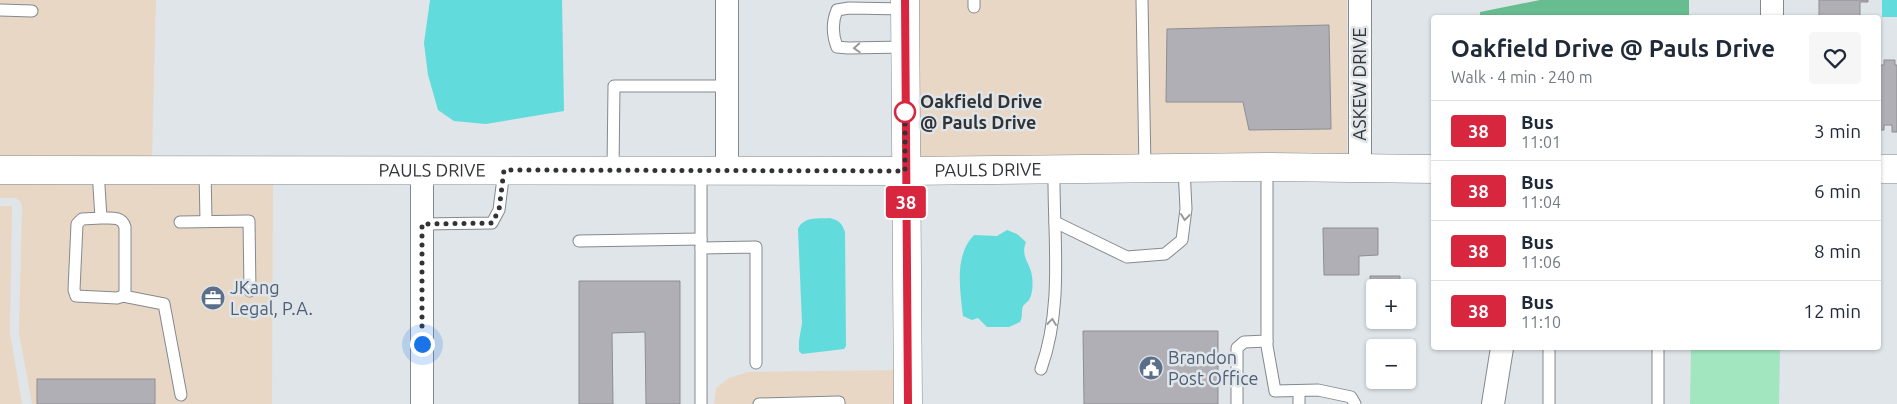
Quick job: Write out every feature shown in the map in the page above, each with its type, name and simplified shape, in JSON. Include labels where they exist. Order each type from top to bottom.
[{"type":"street","points":[[714,170],[727,86],[727,0]]},
{"type":"street","name":"ASKEW DRIVE","points":[[1360,0],[1360,169]]},
{"type":"street","points":[[1772,0],[1772,15]]},
{"type":"street","points":[[905,5],[908,404]]},
{"type":"street","name":"PAULS DRIVE","points":[[0,170],[905,171],[1267,167],[1431,169]]},
{"type":"street","points":[[1881,169],[1897,169]]},
{"type":"street","points":[[422,170],[422,404]]},
{"type":"street","points":[[1493,404],[1502,350]]},
{"type":"lane","points":[[1142,0],[1145,168]]},
{"type":"lane","points":[[905,5],[837,10],[833,20],[834,39],[837,47],[905,47]]},
{"type":"lane","points":[[0,10],[32,10]]},
{"type":"lane","points":[[613,170],[614,86],[727,86]]},
{"type":"lane","points":[[1267,167],[1267,341],[1275,391],[1318,390],[1351,397],[1355,404]]},
{"type":"lane","points":[[1055,222],[1128,257],[1165,254],[1182,240],[1186,209],[1184,168]]},
{"type":"lane","points":[[1041,369],[1050,335],[1054,306],[1054,169]]},
{"type":"lane","points":[[98,170],[101,218]]},
{"type":"lane","points":[[205,170],[206,221]]},
{"type":"lane","points":[[422,224],[492,223],[499,210],[504,170]]},
{"type":"lane","points":[[701,404],[701,244],[714,170]]},
{"type":"lane","points":[[123,296],[125,292],[124,222],[119,218],[82,219],[77,224],[74,290],[76,296],[123,296],[164,304],[181,396]]},
{"type":"lane","points":[[180,222],[249,221],[250,291]]},
{"type":"lane","points":[[579,241],[756,247],[756,363]]},
{"type":"lane","points":[[1237,404],[1237,348],[1244,342],[1267,341]]},
{"type":"lane","points":[[1549,350],[1549,404]]},
{"type":"lane","points":[[1658,350],[1658,404]]},
{"type":"lane","points":[[1299,391],[1299,404]]},
{"type":"lane","points":[[759,404],[838,403]]},
{"type":"shaded area","points":[[0,0],[156,0],[152,160],[0,159]]},
{"type":"shaded area","points":[[917,0],[1347,0],[1347,158],[917,161]]},
{"type":"shaded area","points":[[0,179],[273,180],[272,404],[32,404],[19,333],[22,206],[20,201],[15,198],[0,198]]},
{"type":"shaded area","points":[[0,206],[12,206],[10,333],[22,404],[0,404]]},
{"type":"shaded area","points":[[896,370],[896,404],[714,404],[716,388],[729,378],[748,372]]},
{"type":"green space","points":[[1540,0],[1689,0],[1689,15],[1480,15],[1480,12]]},
{"type":"green space","points":[[1691,350],[1780,350],[1779,404],[1690,404]]},
{"type":"water","points":[[430,0],[562,0],[564,111],[486,124],[454,121],[438,110],[428,75],[424,43]]},
{"type":"water","points":[[1882,0],[1897,0],[1897,17],[1882,17]]},
{"type":"water","points":[[829,218],[840,222],[845,232],[846,346],[844,349],[802,354],[799,351],[802,323],[798,229],[807,220]]},
{"type":"water","points":[[1007,230],[1017,234],[1026,242],[1024,252],[1031,271],[1032,291],[1029,300],[1023,306],[1020,322],[1009,327],[987,327],[978,318],[972,320],[963,316],[960,273],[963,252],[974,235],[997,236]]},
{"type":"building","points":[[1819,0],[1868,0],[1868,2],[1860,2],[1860,15],[1819,15]]},
{"type":"building","points":[[1329,25],[1331,129],[1249,130],[1243,102],[1166,102],[1167,29]]},
{"type":"building","points":[[1884,60],[1895,60],[1895,65],[1897,65],[1897,132],[1892,132],[1892,125],[1884,125],[1884,130],[1881,130],[1881,65],[1884,65]]},
{"type":"building","points":[[1323,228],[1378,228],[1378,255],[1359,256],[1359,275],[1324,275]]},
{"type":"building","points":[[1370,276],[1400,276],[1400,279],[1370,279]]},
{"type":"building","points":[[579,281],[680,281],[680,404],[646,404],[645,332],[612,333],[613,404],[579,404]]},
{"type":"building","name":"Brandon Post Office","points":[[1083,331],[1218,331],[1218,404],[1084,404]]},
{"type":"building","points":[[37,379],[155,379],[155,404],[37,404]]},
{"type":"bus line","name":"38","points":[[905,0],[908,404]]},
{"type":"place","name":"Oakfield Drive @ Pauls Drive","points":[[905,112]]},
{"type":"place","name":"JKang Legal, P.A.","points":[[213,298]]},
{"type":"place","name":"Brandon Post Office","points":[[1151,368]]},
{"type":"route","points":[[422,344],[422,224],[492,223],[499,210],[504,170],[905,171],[905,112]]}]
